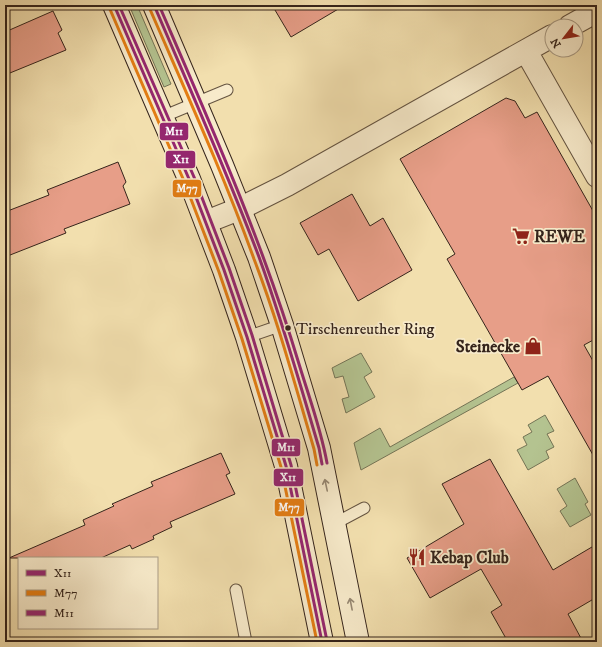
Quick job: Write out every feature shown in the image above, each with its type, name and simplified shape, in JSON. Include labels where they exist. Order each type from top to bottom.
[{"type":"main road","points":[[114,5],[206,222],[247,337],[286,466],[322,642]]},
{"type":"main road","points":[[154,5],[239,209],[282,325],[319,448],[358,642]]},
{"type":"main road","points":[[584,18],[597,11]]},
{"type":"main road","points":[[206,222],[239,209],[288,185],[544,41]]},
{"type":"main road","points":[[526,51],[597,176]]},
{"type":"lane","points":[[162,117],[227,90]]},
{"type":"lane","points":[[247,337],[282,325]]},
{"type":"lane","points":[[334,524],[364,508]]},
{"type":"lane","points":[[236,590],[246,642]]},
{"type":"green space","points":[[129,5],[137,5],[171,84],[164,87]]},
{"type":"green space","points":[[361,353],[372,372],[364,377],[375,397],[346,413],[342,399],[349,397],[343,376],[335,378],[332,368]]},
{"type":"green space","points":[[514,377],[518,383],[361,470],[354,443],[380,428],[390,447]]},
{"type":"green space","points":[[545,415],[554,431],[547,434],[554,447],[546,451],[549,458],[528,470],[517,450],[527,445],[523,437],[532,432],[528,425]]},
{"type":"green space","points":[[575,478],[588,502],[585,504],[591,515],[570,527],[560,511],[567,506],[557,489]]},
{"type":"building","points":[[272,5],[345,5],[291,37]]},
{"type":"building","points":[[53,11],[62,30],[58,33],[66,50],[5,75],[5,32]]},
{"type":"building","name":"REWE","points":[[506,98],[515,101],[525,118],[537,112],[597,218],[597,338],[584,345],[597,368],[597,462],[548,376],[522,390],[447,259],[455,254],[400,159]]},
{"type":"building","points":[[118,162],[126,182],[123,186],[130,204],[64,229],[66,233],[5,257],[5,212],[49,195],[47,190]]},
{"type":"building","points":[[352,194],[370,226],[383,218],[412,270],[358,301],[329,249],[318,255],[300,223]]},
{"type":"building","points":[[221,453],[230,473],[226,475],[235,494],[170,522],[172,527],[153,536],[154,539],[132,549],[130,545],[103,557],[9,558],[85,525],[83,520],[114,506],[112,504],[153,486],[151,482]]},
{"type":"building","points":[[490,459],[553,570],[597,544],[597,597],[568,614],[583,642],[508,642],[491,612],[502,605],[481,569],[430,598],[407,558],[464,524],[442,484]]},
{"type":"transit line","name":"X11","points":[[114,5],[189,179],[224,270],[247,337],[286,466],[322,642]]},
{"type":"transit line","name":"M11","points":[[119,5],[194,177],[229,268],[252,335],[291,465],[327,641]]},
{"type":"transit line","name":"X11","points":[[154,5],[221,162],[259,257],[290,352],[319,448],[322,464]]},
{"type":"transit line","name":"M11","points":[[159,5],[234,182],[269,272],[322,438],[327,463]]},
{"type":"transit line","name":"M77","points":[[109,7],[184,181],[219,272],[242,339],[281,467],[317,642]]},
{"type":"transit line","name":"M77","points":[[149,7],[217,163],[263,282],[279,329],[314,449],[317,465]]},
{"type":"place","name":"REWE","points":[[521,236]]},
{"type":"place","name":"Tirschenreuther Ring","points":[[288,328]]},
{"type":"place","name":"Steinecke","points":[[533,346]]},
{"type":"place","name":"Kebap Club","points":[[417,557]]}]
